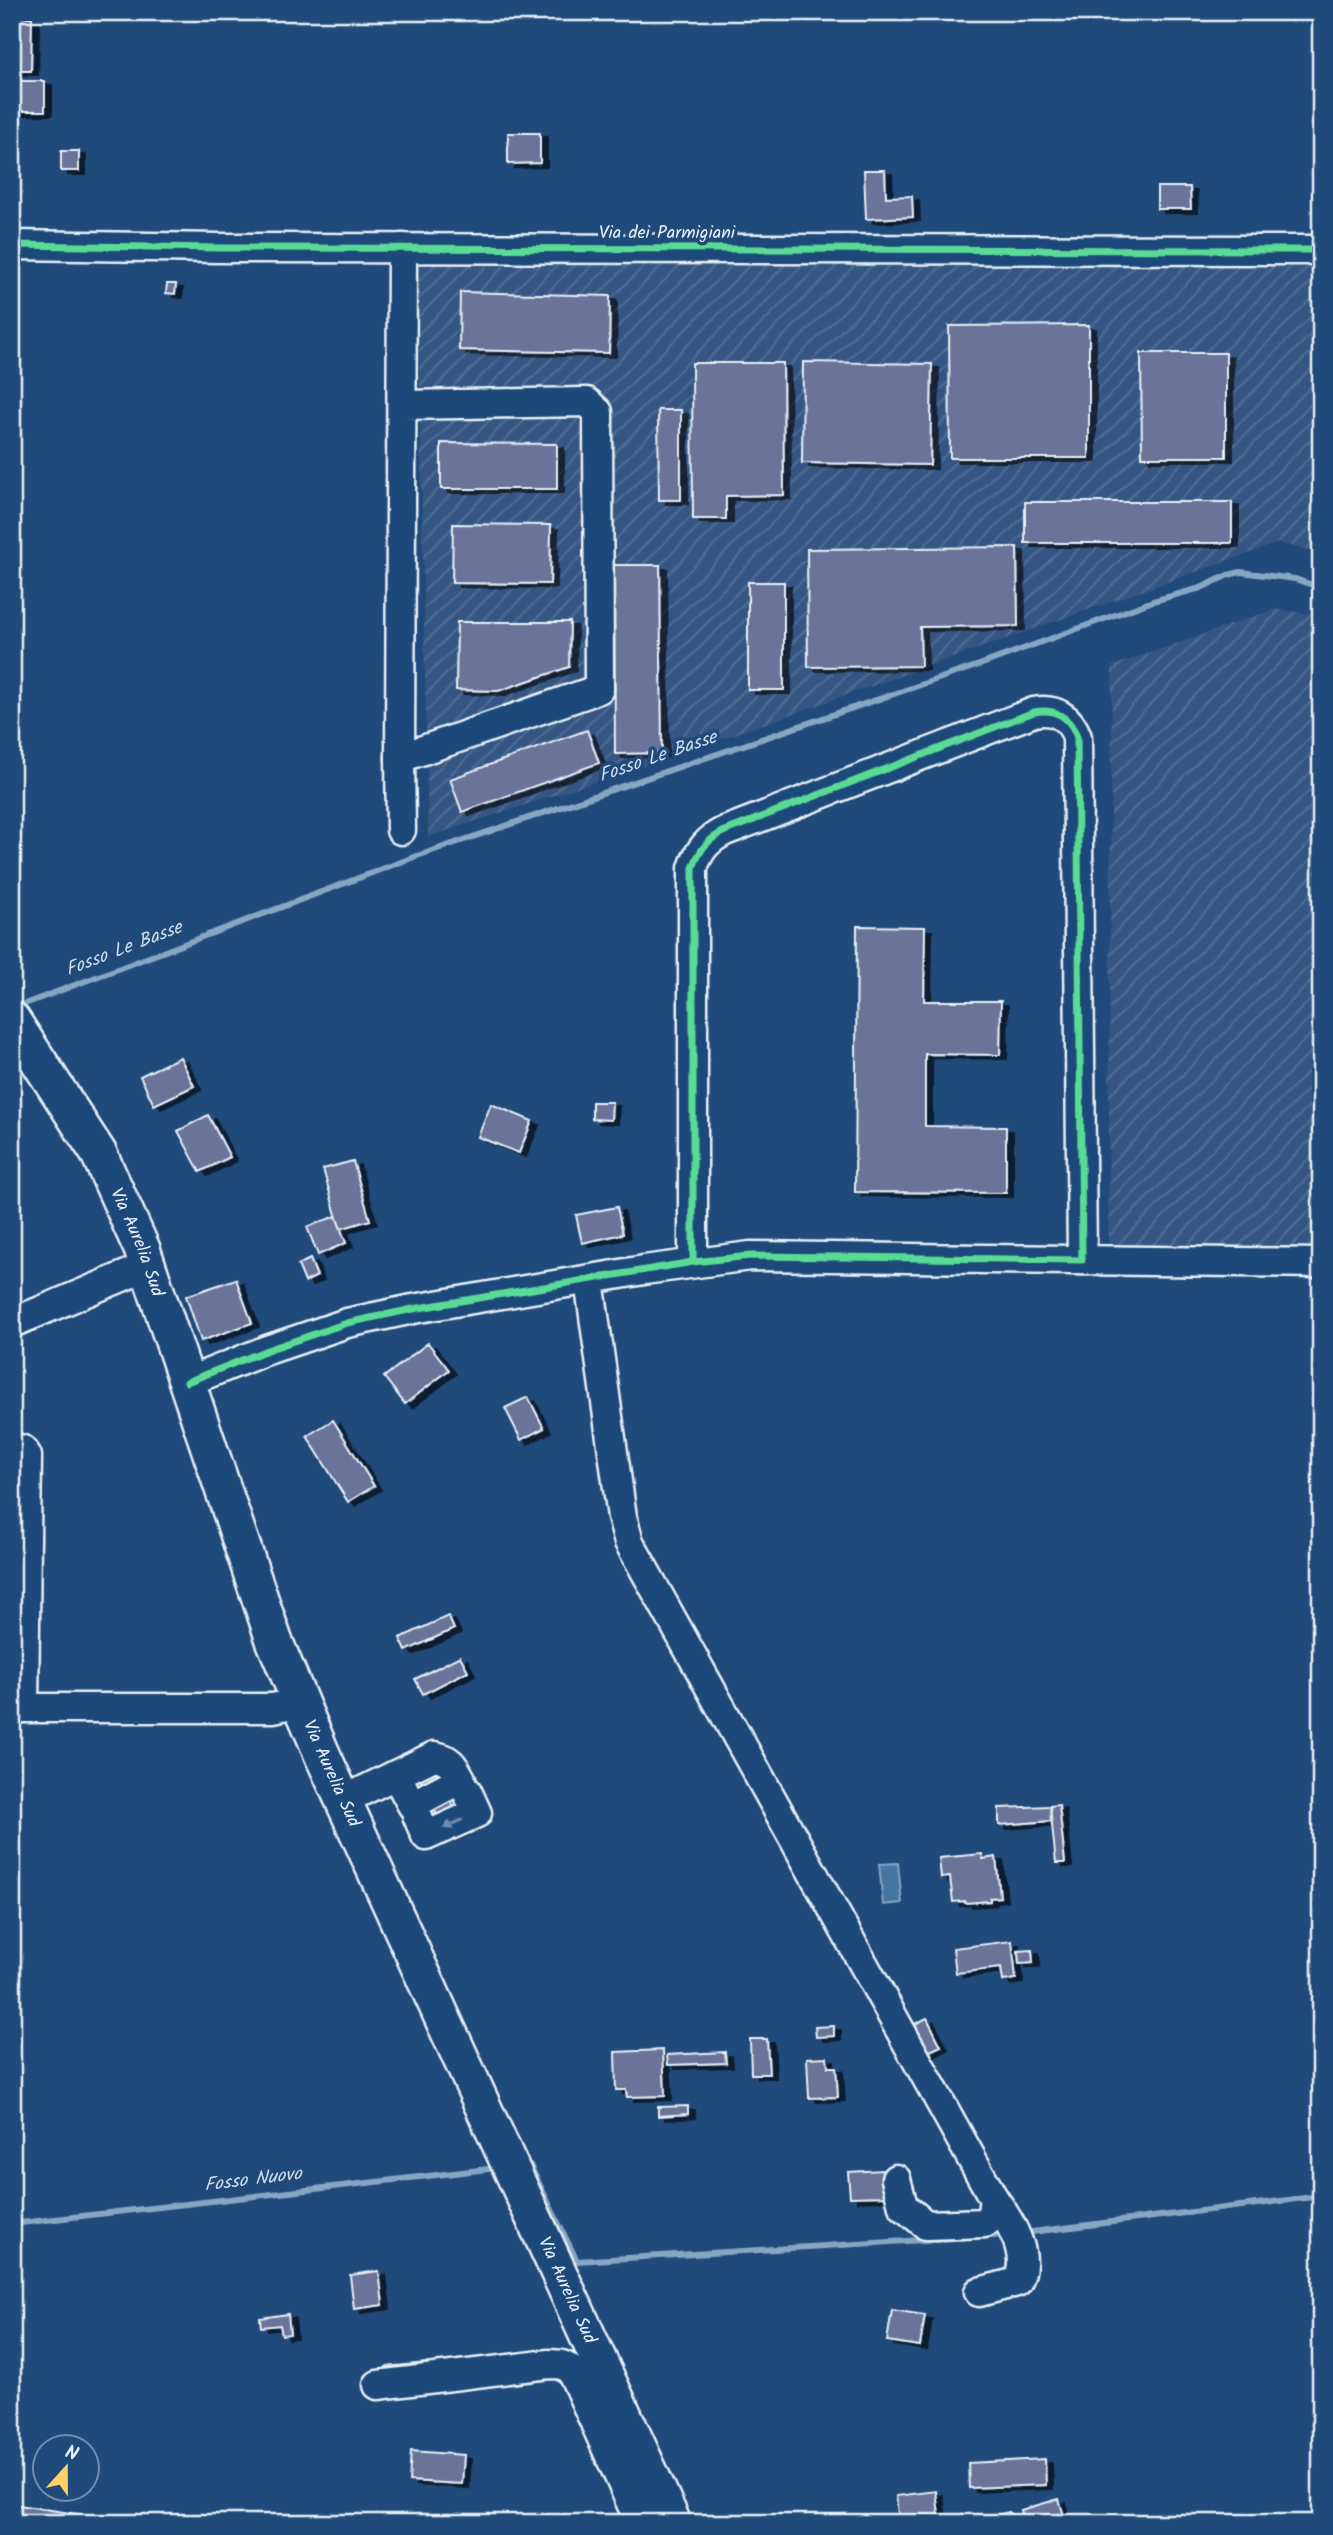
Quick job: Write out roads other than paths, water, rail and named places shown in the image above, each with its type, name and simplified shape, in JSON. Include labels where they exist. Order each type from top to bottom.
[{"type":"main road","name":"Via Aurelia Sud","points":[[12,1020],[36,1053],[99,1154],[148,1266],[274,1640],[673,2523]]},
{"type":"street","name":"Via dei Parmigiani","points":[[12,244],[402,248],[1321,250]]},
{"type":"street","points":[[401,830],[402,248]]},
{"type":"street","points":[[400,758],[599,689],[598,412],[587,402],[402,405]]},
{"type":"street","points":[[693,1262],[693,868],[702,849],[708,841],[725,831],[1043,710],[1068,720],[1077,737],[1082,1260]]},
{"type":"street","points":[[187,1382],[267,1350],[347,1323],[693,1262],[750,1256],[1321,1263]]},
{"type":"street","points":[[12,1323],[148,1266]]},
{"type":"street","points":[[589,1280],[622,1517],[629,1542],[1015,2236],[1023,2261],[1022,2273],[1017,2282],[979,2292]]},
{"type":"street","points":[[12,1447],[23,1450],[27,1456],[18,1709],[273,1708],[301,1702]]},
{"type":"street","points":[[344,1800],[407,1796],[460,1778],[443,1757],[434,1756],[407,1796]]},
{"type":"street","points":[[896,2179],[903,2206],[926,2225],[985,2223],[991,2218],[994,2199]]},
{"type":"street","points":[[378,2385],[549,2364],[567,2367],[572,2372],[640,2523]]},
{"type":"waterway","name":"Fosso Le Basse","points":[[14,1008],[414,857],[982,664],[1153,601],[1201,588],[1228,575],[1241,572],[1295,579],[1321,588]]},
{"type":"waterway","points":[[530,2165],[577,2261],[1006,2235]]},
{"type":"waterway","name":"Fosso Nuovo","points":[[12,2224],[497,2168]]},
{"type":"waterway","points":[[1024,2233],[1321,2196]]}]
